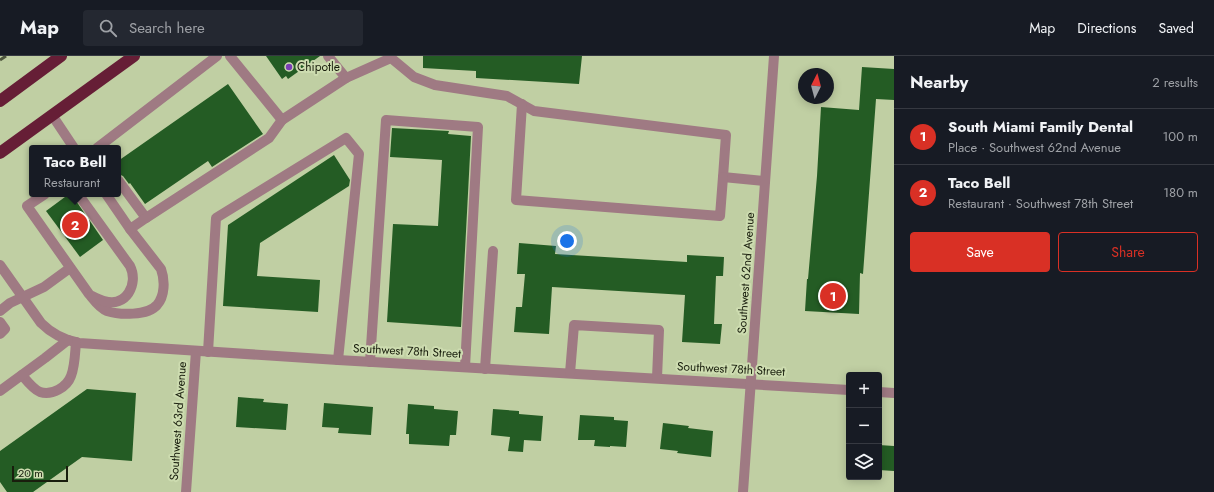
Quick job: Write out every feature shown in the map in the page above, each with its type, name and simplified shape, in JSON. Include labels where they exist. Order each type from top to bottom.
[{"type":"highway","points":[[0,100],[61,56]]},
{"type":"highway","points":[[0,153],[134,56]]},
{"type":"street","points":[[101,145],[217,56]]},
{"type":"street","points":[[230,56],[282,120]]},
{"type":"street","points":[[328,56],[346,78]]},
{"type":"street","name":"Southwest 62nd Avenue","points":[[743,492],[774,56]]},
{"type":"street","points":[[130,229],[269,138],[282,120],[346,78],[390,57],[414,78],[435,85],[507,96],[522,104],[534,111],[726,135],[720,216],[516,200],[522,104]]},
{"type":"street","points":[[52,116],[72,145]]},
{"type":"street","points":[[370,362],[386,120],[478,127],[465,368]]},
{"type":"street","points":[[208,352],[216,218],[346,138],[359,154],[338,360]]},
{"type":"street","points":[[723,177],[765,181]]},
{"type":"street","points":[[121,184],[146,218]]},
{"type":"street","points":[[40,197],[27,206],[99,307],[106,311],[117,313],[148,311],[157,305],[162,296],[164,285],[162,269],[130,229],[108,197]]},
{"type":"street","points":[[80,197],[130,266],[133,276],[130,292],[119,300],[104,302],[89,294]]},
{"type":"street","points":[[485,369],[493,251]]},
{"type":"street","name":"Southwest 78th Street","points":[[0,265],[35,316],[47,329],[72,341],[208,352],[846,390]]},
{"type":"street","points":[[0,311],[10,303],[44,287],[70,268]]},
{"type":"street","points":[[0,322],[5,329],[0,334]]},
{"type":"street","points":[[570,373],[574,325],[659,330],[657,378]]},
{"type":"street","points":[[0,391],[72,341]]},
{"type":"street","points":[[22,375],[31,386],[41,392],[48,393],[60,389],[71,377],[72,341]]},
{"type":"street","name":"Southwest 63rd Avenue","points":[[186,492],[196,351]]},
{"type":"street","points":[[882,392],[894,393]]},
{"type":"building","name":"Chipotle","points":[[266,56],[320,56],[288,79],[286,76],[282,79]]},
{"type":"building","points":[[423,56],[582,56],[579,84],[476,78],[476,71],[423,68]]},
{"type":"building","points":[[862,67],[894,69],[894,100],[876,99],[863,274],[860,273],[859,314],[805,311],[817,176],[821,107],[859,110]]},
{"type":"building","points":[[228,84],[263,134],[212,167],[208,161],[145,204],[130,183],[129,184],[121,175],[121,159]]},
{"type":"building","points":[[392,128],[449,131],[448,134],[471,136],[461,327],[387,322],[393,224],[438,226],[442,160],[390,157]]},
{"type":"building","points":[[334,155],[350,180],[349,186],[260,243],[257,276],[320,280],[318,312],[223,306],[228,225]]},
{"type":"building","points":[[65,197],[73,197],[103,240],[80,257],[46,211]]},
{"type":"building","points":[[519,243],[556,246],[555,254],[687,262],[687,255],[724,257],[723,276],[716,276],[714,324],[722,324],[720,344],[682,342],[685,295],[552,287],[549,334],[514,332],[516,307],[522,307],[525,274],[517,274]]},
{"type":"building","points":[[87,389],[136,393],[132,461],[82,457],[33,492],[7,492],[0,482],[0,451]]},
{"type":"building","points":[[238,397],[264,399],[263,402],[288,404],[286,430],[236,427]]},
{"type":"building","points":[[324,403],[373,407],[371,435],[338,433],[339,428],[322,427]]},
{"type":"building","points":[[408,404],[434,406],[434,409],[458,411],[456,435],[450,435],[449,446],[409,444],[409,434],[406,434]]},
{"type":"building","points":[[493,409],[519,411],[519,414],[543,416],[541,441],[524,440],[523,452],[508,451],[510,437],[491,435]]},
{"type":"building","points":[[580,415],[614,417],[614,420],[628,421],[626,447],[594,446],[595,440],[578,440]]},
{"type":"building","points":[[663,423],[713,431],[711,457],[677,453],[678,451],[660,449]]},
{"type":"building","points":[[882,445],[894,446],[894,471],[882,470]]},
{"type":"railway","points":[[0,60],[6,56]]},
{"type":"place","name":"Chipotle","points":[[289,67]]},
{"type":"place","name":"Taco Bell","points":[[75,225]]},
{"type":"place","name":"South Miami Family Dental","points":[[833,296]]}]
